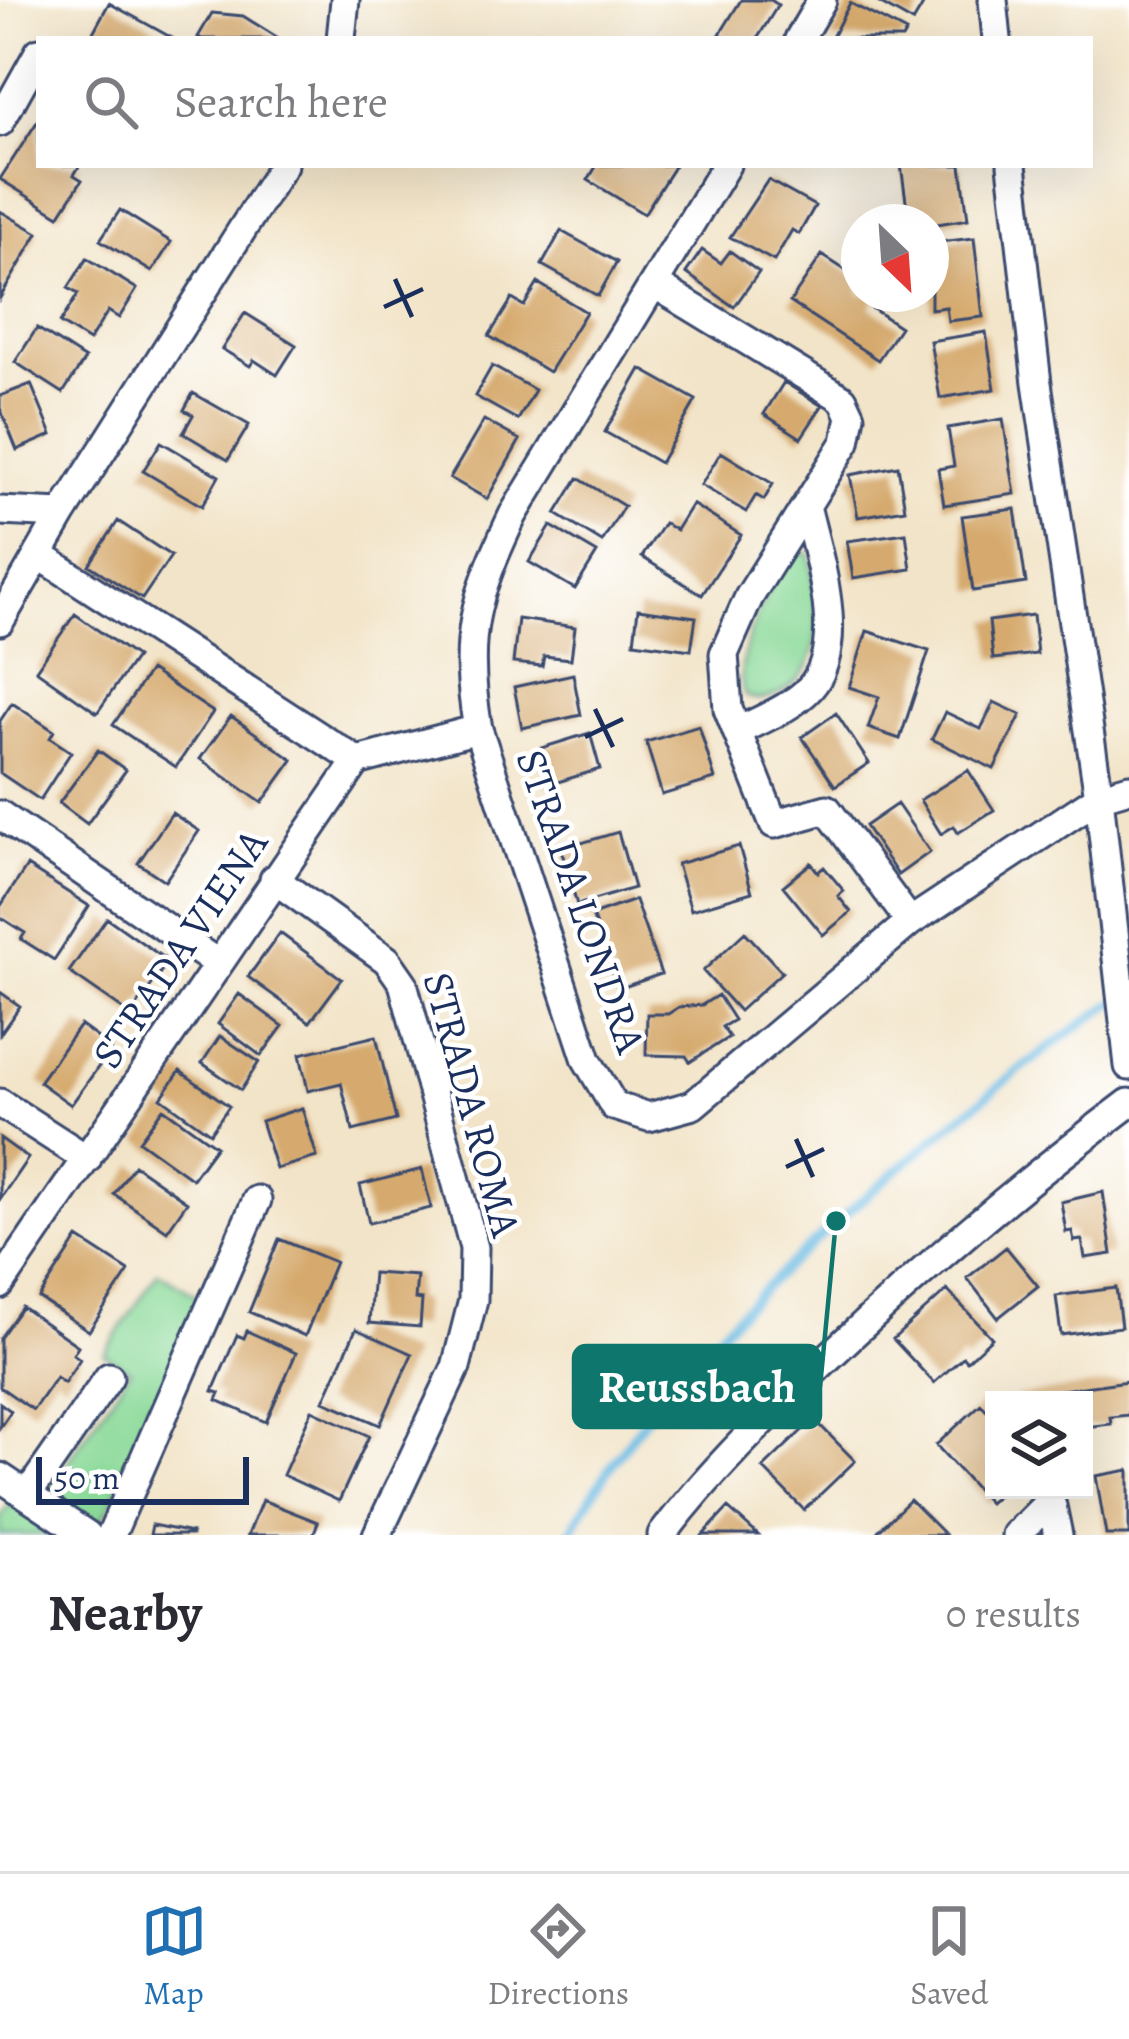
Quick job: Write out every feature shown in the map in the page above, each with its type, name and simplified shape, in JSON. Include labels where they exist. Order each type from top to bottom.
[{"type":"street","points":[[341,36],[344,0]]},
{"type":"street","points":[[802,36],[822,0]]},
{"type":"street","points":[[993,0],[997,36]]},
{"type":"street","points":[[2,114],[36,57]]},
{"type":"street","points":[[0,621],[62,514],[282,168]]},
{"type":"street","name":"STRADA LONDRA","points":[[724,168],[513,515],[487,571],[469,645],[478,729],[586,1060],[614,1106],[649,1117],[692,1105],[910,922],[1099,797],[1129,788]]},
{"type":"street","points":[[1012,168],[1037,383],[1099,797],[1129,1066]]},
{"type":"street","points":[[656,285],[843,400],[851,416],[846,442],[748,597],[724,654],[728,709],[774,824],[827,809],[910,922]]},
{"type":"street","points":[[737,732],[807,693],[824,670],[828,638],[825,583],[806,506]]},
{"type":"street","points":[[0,511],[62,514]]},
{"type":"street","points":[[39,555],[357,761],[478,729]]},
{"type":"street","name":"STRADA VIENA","points":[[0,1285],[357,761]]},
{"type":"street","points":[[0,815],[217,963]]},
{"type":"street","name":"STRADA ROMA","points":[[274,879],[387,960],[403,983],[474,1248],[473,1300],[456,1367],[377,1535]]},
{"type":"street","points":[[0,1103],[87,1159]]},
{"type":"street","points":[[662,1535],[779,1405],[896,1293],[1029,1179],[1129,1103]]},
{"type":"street","points":[[111,1535],[257,1200]]},
{"type":"street","points":[[27,1495],[109,1377]]},
{"type":"street","points":[[0,1477],[87,1535]]},
{"type":"street","points":[[1016,1535],[1045,1506],[1052,1506],[1058,1535]]},
{"type":"green space","points":[[797,551],[810,554],[814,649],[797,680],[772,696],[750,698],[745,696],[742,681],[748,641],[765,599]]},
{"type":"green space","points":[[158,1272],[201,1298],[107,1512],[99,1521],[90,1521],[51,1496],[51,1487],[130,1370],[104,1354]]},
{"type":"green space","points":[[10,1503],[61,1535],[0,1535],[0,1517]]},
{"type":"building","points":[[741,0],[771,0],[778,5],[759,36],[720,34]]},
{"type":"building","points":[[874,0],[926,0],[913,22]]},
{"type":"building","points":[[109,3],[169,36],[91,36]]},
{"type":"building","points":[[850,3],[906,32],[904,36],[833,36]]},
{"type":"building","points":[[212,13],[243,16],[275,36],[199,36]]},
{"type":"building","points":[[36,124],[36,168],[78,168],[74,175],[82,180],[59,216],[0,179]]},
{"type":"building","points":[[595,168],[673,168],[644,214],[588,180]]},
{"type":"building","points":[[901,168],[961,168],[968,219],[949,222],[949,204],[906,204]]},
{"type":"building","points":[[768,180],[815,206],[799,234],[792,230],[774,261],[730,237]]},
{"type":"building","points":[[120,210],[171,242],[152,272],[100,240]]},
{"type":"building","points":[[0,211],[38,233],[0,298]]},
{"type":"building","points":[[561,231],[617,262],[598,296],[542,265]]},
{"type":"building","points":[[974,238],[983,317],[948,321],[949,241]]},
{"type":"building","points":[[702,250],[721,263],[730,251],[759,272],[734,307],[686,273]]},
{"type":"building","points":[[822,255],[841,267],[841,312],[878,312],[900,327],[878,360],[790,302]]},
{"type":"building","points":[[87,258],[137,289],[119,318],[108,311],[89,341],[60,323],[78,294],[68,288]]},
{"type":"building","points":[[538,283],[586,312],[549,372],[489,336],[512,299],[524,306]]},
{"type":"building","points":[[245,313],[296,345],[277,375],[254,360],[250,366],[222,349]]},
{"type":"building","points":[[37,328],[85,359],[63,393],[15,362]]},
{"type":"building","points":[[986,332],[995,389],[940,398],[930,341]]},
{"type":"building","points":[[492,366],[535,390],[518,420],[475,396]]},
{"type":"building","points":[[641,369],[696,400],[660,463],[605,432]]},
{"type":"building","points":[[784,382],[822,406],[801,438],[764,414]]},
{"type":"building","points":[[31,384],[52,435],[17,450],[0,408],[0,396]]},
{"type":"building","points":[[193,393],[249,425],[228,460],[183,433],[193,415],[184,410]]},
{"type":"building","points":[[1003,419],[1015,494],[944,505],[938,469],[954,466],[948,428]]},
{"type":"building","points":[[484,420],[520,440],[487,499],[450,478]]},
{"type":"building","points":[[161,442],[219,476],[202,506],[143,471]]},
{"type":"building","points":[[721,452],[773,484],[764,500],[756,495],[746,512],[701,485]]},
{"type":"building","points":[[898,466],[905,509],[858,517],[850,475]]},
{"type":"building","points":[[578,478],[624,506],[602,542],[556,514]]},
{"type":"building","points":[[692,504],[741,535],[702,595],[642,557],[664,523],[676,530]]},
{"type":"building","points":[[1015,509],[1026,583],[973,591],[962,516]]},
{"type":"building","points":[[118,521],[171,556],[142,599],[89,565]]},
{"type":"building","points":[[551,526],[597,553],[575,589],[529,562]]},
{"type":"building","points":[[906,533],[911,569],[853,578],[847,541]]},
{"type":"building","points":[[638,609],[696,617],[691,650],[634,642]]},
{"type":"building","points":[[75,614],[136,657],[97,713],[36,670]]},
{"type":"building","points":[[1033,615],[1037,654],[993,659],[989,621]]},
{"type":"building","points":[[518,619],[575,627],[571,659],[544,656],[542,666],[513,663]]},
{"type":"building","points":[[867,631],[929,651],[900,739],[868,728],[879,697],[849,687]]},
{"type":"building","points":[[150,670],[213,712],[176,767],[113,725]]},
{"type":"building","points":[[573,674],[581,715],[522,728],[514,687]]},
{"type":"building","points":[[994,702],[1021,715],[994,769],[932,739],[945,712],[981,729]]},
{"type":"building","points":[[12,703],[54,731],[50,738],[71,752],[40,800],[0,773],[0,721]]},
{"type":"building","points":[[836,713],[869,763],[835,786],[802,737]]},
{"type":"building","points":[[231,716],[293,760],[262,803],[200,759]]},
{"type":"building","points":[[699,726],[715,779],[662,795],[646,742]]},
{"type":"building","points":[[590,733],[600,769],[548,785],[538,749]]},
{"type":"building","points":[[98,750],[126,770],[87,824],[59,803]]},
{"type":"building","points":[[968,770],[994,810],[958,833],[954,826],[941,834],[920,800]]},
{"type":"building","points":[[897,804],[930,852],[898,875],[865,826]]},
{"type":"building","points":[[172,813],[199,831],[165,881],[138,863]]},
{"type":"building","points":[[618,832],[634,888],[577,905],[561,849]]},
{"type":"building","points":[[739,846],[752,892],[691,910],[677,864]]},
{"type":"building","points":[[811,863],[818,872],[824,867],[844,891],[838,896],[851,912],[823,935],[783,886]]},
{"type":"building","points":[[27,866],[89,906],[54,960],[21,939],[25,933],[0,917],[0,907]]},
{"type":"building","points":[[635,900],[661,974],[618,989],[592,915]]},
{"type":"building","points":[[107,918],[168,961],[131,1015],[69,972]]},
{"type":"building","points":[[745,932],[782,972],[739,1011],[703,971]]},
{"type":"building","points":[[280,933],[342,979],[310,1022],[248,977]]},
{"type":"building","points":[[0,992],[20,1006],[0,1034]]},
{"type":"building","points":[[239,994],[283,1026],[261,1056],[218,1024]]},
{"type":"building","points":[[718,995],[734,1020],[722,1027],[729,1037],[690,1062],[686,1056],[646,1055],[647,1014],[702,1005]]},
{"type":"building","points":[[80,1025],[112,1048],[71,1105],[39,1082]]},
{"type":"building","points":[[220,1036],[259,1062],[241,1090],[202,1063]]},
{"type":"building","points":[[376,1036],[396,1120],[353,1131],[341,1083],[308,1091],[300,1054]]},
{"type":"building","points":[[180,1071],[229,1106],[210,1133],[161,1098]]},
{"type":"building","points":[[163,1108],[216,1146],[192,1179],[139,1141]]},
{"type":"building","points":[[302,1108],[317,1157],[276,1169],[261,1121]]},
{"type":"building","points":[[0,1138],[28,1158],[0,1199]]},
{"type":"building","points":[[134,1165],[187,1202],[167,1231],[114,1194]]},
{"type":"building","points":[[422,1169],[431,1208],[369,1223],[360,1185]]},
{"type":"building","points":[[1103,1192],[1112,1254],[1085,1258],[1082,1240],[1074,1241],[1072,1231],[1066,1232],[1061,1202]]},
{"type":"building","points":[[78,1238],[129,1271],[89,1331],[39,1298]]},
{"type":"building","points":[[279,1239],[335,1262],[305,1336],[249,1312]]},
{"type":"building","points":[[1006,1247],[1038,1286],[998,1318],[967,1278]]},
{"type":"building","points":[[373,1273],[417,1276],[420,1327],[369,1323]]},
{"type":"building","points":[[1116,1288],[1121,1327],[1061,1335],[1056,1296]]},
{"type":"building","points":[[947,1290],[992,1338],[934,1383],[893,1339]]},
{"type":"building","points":[[22,1307],[78,1346],[73,1354],[80,1359],[64,1383],[56,1377],[33,1410],[0,1387],[0,1338]]},
{"type":"building","points":[[356,1329],[412,1354],[380,1425],[324,1401]]},
{"type":"building","points":[[247,1331],[296,1353],[266,1422],[217,1400],[220,1393],[213,1391],[237,1335],[244,1338]]},
{"type":"building","points":[[1128,1381],[1129,1415],[1110,1417],[1111,1424],[1093,1426],[1093,1391],[1054,1391]]},
{"type":"building","points":[[0,1403],[11,1411],[0,1427]]},
{"type":"building","points":[[981,1404],[985,1408],[985,1499],[936,1445]]},
{"type":"building","points":[[312,1410],[369,1436],[339,1501],[283,1475]]},
{"type":"building","points":[[814,1419],[855,1461],[804,1510],[763,1468]]},
{"type":"building","points":[[1129,1470],[1129,1535],[1106,1535],[1096,1476]]},
{"type":"building","points":[[262,1500],[318,1522],[313,1535],[248,1535]]},
{"type":"building","points":[[910,1500],[945,1535],[882,1535],[878,1531]]},
{"type":"building","points":[[728,1508],[758,1535],[703,1535]]},
{"type":"building","points":[[152,1525],[192,1533],[192,1535],[150,1535]]},
{"type":"waterway","points":[[569,1535],[641,1425],[682,1374],[773,1280],[993,1091],[1119,1000]]},
{"type":"place","name":"Reussbach","points":[[836,1221]]}]
